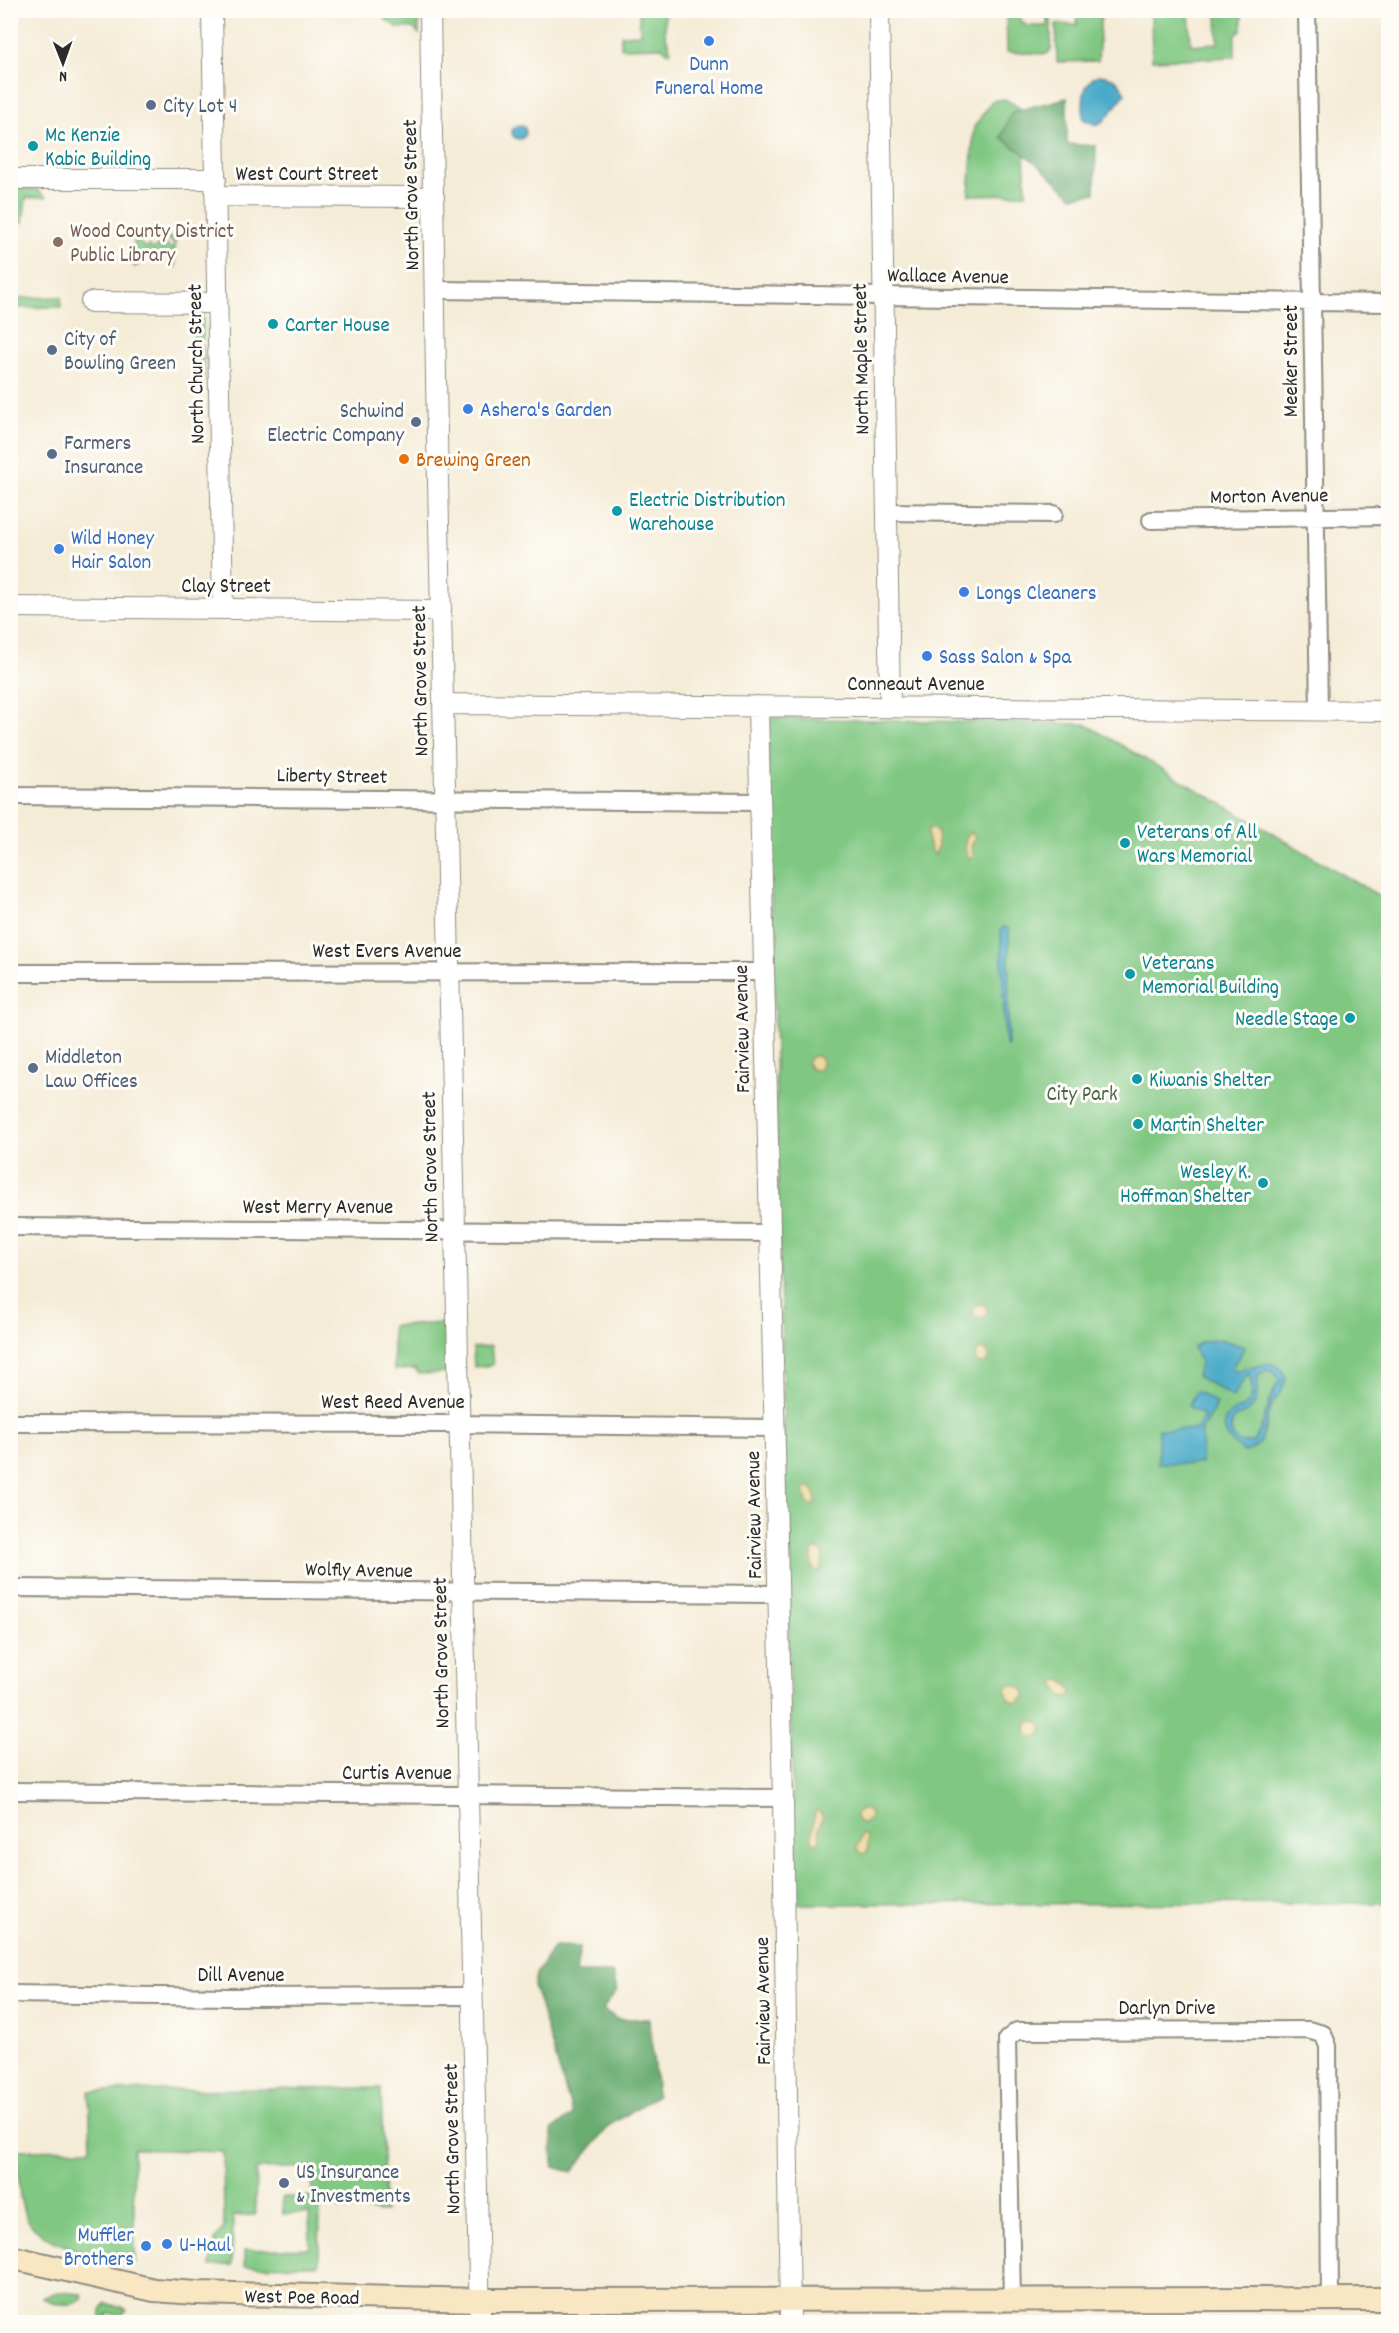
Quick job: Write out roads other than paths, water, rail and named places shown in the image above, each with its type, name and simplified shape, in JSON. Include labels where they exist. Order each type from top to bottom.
[{"type":"main road","name":"West Poe Road","points":[[10,2257],[154,2290],[196,2293],[479,2300],[1389,2299]]},
{"type":"street","name":"North Church Street","points":[[212,10],[223,609]]},
{"type":"street","name":"North Grove Street","points":[[430,10],[448,972],[480,2322]]},
{"type":"street","name":"North Maple Street","points":[[879,10],[891,707]]},
{"type":"street","name":"Meeker Street","points":[[1307,10],[1319,710]]},
{"type":"street","name":"West Court Street","points":[[10,178],[435,197]]},
{"type":"street","name":"Wallace Avenue","points":[[435,290],[1389,303]]},
{"type":"street","points":[[91,302],[218,303]]},
{"type":"street","points":[[886,512],[1054,513]]},
{"type":"street","name":"Morton Avenue","points":[[1151,520],[1389,516]]},
{"type":"street","name":"Clay Street","points":[[10,608],[441,611]]},
{"type":"street","name":"Conneaut Avenue","points":[[444,704],[1389,711]]},
{"type":"street","name":"Fairview Avenue","points":[[758,706],[779,1594],[790,2322]]},
{"type":"street","name":"Liberty Street","points":[[10,796],[760,802]]},
{"type":"street","name":"West Evers Avenue","points":[[10,973],[764,972]]},
{"type":"street","name":"West Merry Avenue","points":[[10,1227],[770,1233]]},
{"type":"street","name":"West Reed Avenue","points":[[10,1423],[459,1424],[775,1428]]},
{"type":"street","name":"Wolfly Avenue","points":[[10,1588],[779,1594]]},
{"type":"street","name":"Curtis Avenue","points":[[10,1791],[783,1798]]},
{"type":"street","name":"Dill Avenue","points":[[10,1994],[231,1997],[472,1996]]},
{"type":"street","name":"Darlyn Drive","points":[[1012,2300],[1007,2039],[1017,2031],[1308,2030],[1323,2034],[1328,2046],[1330,2300]]},
{"type":"water","points":[[1098,75],[1115,79],[1125,94],[1104,121],[1096,125],[1083,119],[1083,106],[1088,83]]},
{"type":"water","points":[[519,125],[524,127],[526,132],[524,137],[519,139],[514,137],[512,132],[514,127]]},
{"type":"water","points":[[1004,927],[1009,929],[1008,1046],[1005,1044],[1001,930]]},
{"type":"water","points":[[1219,1339],[1245,1347],[1231,1369],[1237,1372],[1244,1368],[1271,1364],[1283,1372],[1285,1377],[1281,1392],[1271,1406],[1262,1439],[1253,1449],[1245,1452],[1239,1449],[1229,1439],[1224,1427],[1228,1416],[1250,1401],[1252,1390],[1248,1373],[1233,1397],[1197,1376],[1201,1362],[1193,1347],[1202,1342]],"holes":[[[1267,1370],[1276,1373],[1279,1382],[1257,1436],[1253,1442],[1239,1443],[1232,1432],[1233,1419],[1256,1403],[1258,1375]]]},
{"type":"water","points":[[1196,1391],[1217,1403],[1202,1430],[1201,1464],[1158,1463],[1158,1429],[1196,1430],[1204,1416],[1188,1406]]},
{"type":"place","name":"Dunn Funeral Home","points":[[709,41]]},
{"type":"place","name":"City Lot 4","points":[[151,105]]},
{"type":"place","name":"Mc Kenzie Kabic Building","points":[[33,146]]},
{"type":"place","name":"Wood County District Public Library","points":[[58,242]]},
{"type":"place","name":"Carter House","points":[[273,324]]},
{"type":"place","name":"City of Bowling Green","points":[[52,350]]},
{"type":"place","name":"Ashera's Garden","points":[[468,409]]},
{"type":"place","name":"Schwind Electric Company","points":[[416,422]]},
{"type":"place","name":"Farmers Insurance","points":[[52,454]]},
{"type":"place","name":"Brewing Green","points":[[404,459]]},
{"type":"place","name":"Electric Distribution Warehouse","points":[[617,511]]},
{"type":"place","name":"Wild Honey Hair Salon","points":[[59,549]]},
{"type":"place","name":"Longs Cleaners","points":[[964,592]]},
{"type":"place","name":"Sass Salon & Spa","points":[[927,656]]},
{"type":"place","name":"Veterans of All Wars Memorial","points":[[1125,843]]},
{"type":"place","name":"Veterans Memorial Building","points":[[1130,974]]},
{"type":"place","name":"Needle Stage","points":[[1350,1018]]},
{"type":"place","name":"Middleton Law Offices","points":[[33,1068]]},
{"type":"place","name":"Kiwanis Shelter","points":[[1137,1079]]},
{"type":"place","name":"Martin Shelter","points":[[1138,1124]]},
{"type":"place","name":"Wesley K. Hoffman Shelter","points":[[1263,1183]]},
{"type":"place","name":"US Insurance & Investments","points":[[284,2183]]},
{"type":"place","name":"U-Haul","points":[[167,2244]]},
{"type":"place","name":"Muffler Brothers","points":[[146,2246]]},
{"type":"park label","name":"City Park","points":[[1082,1093]]}]
